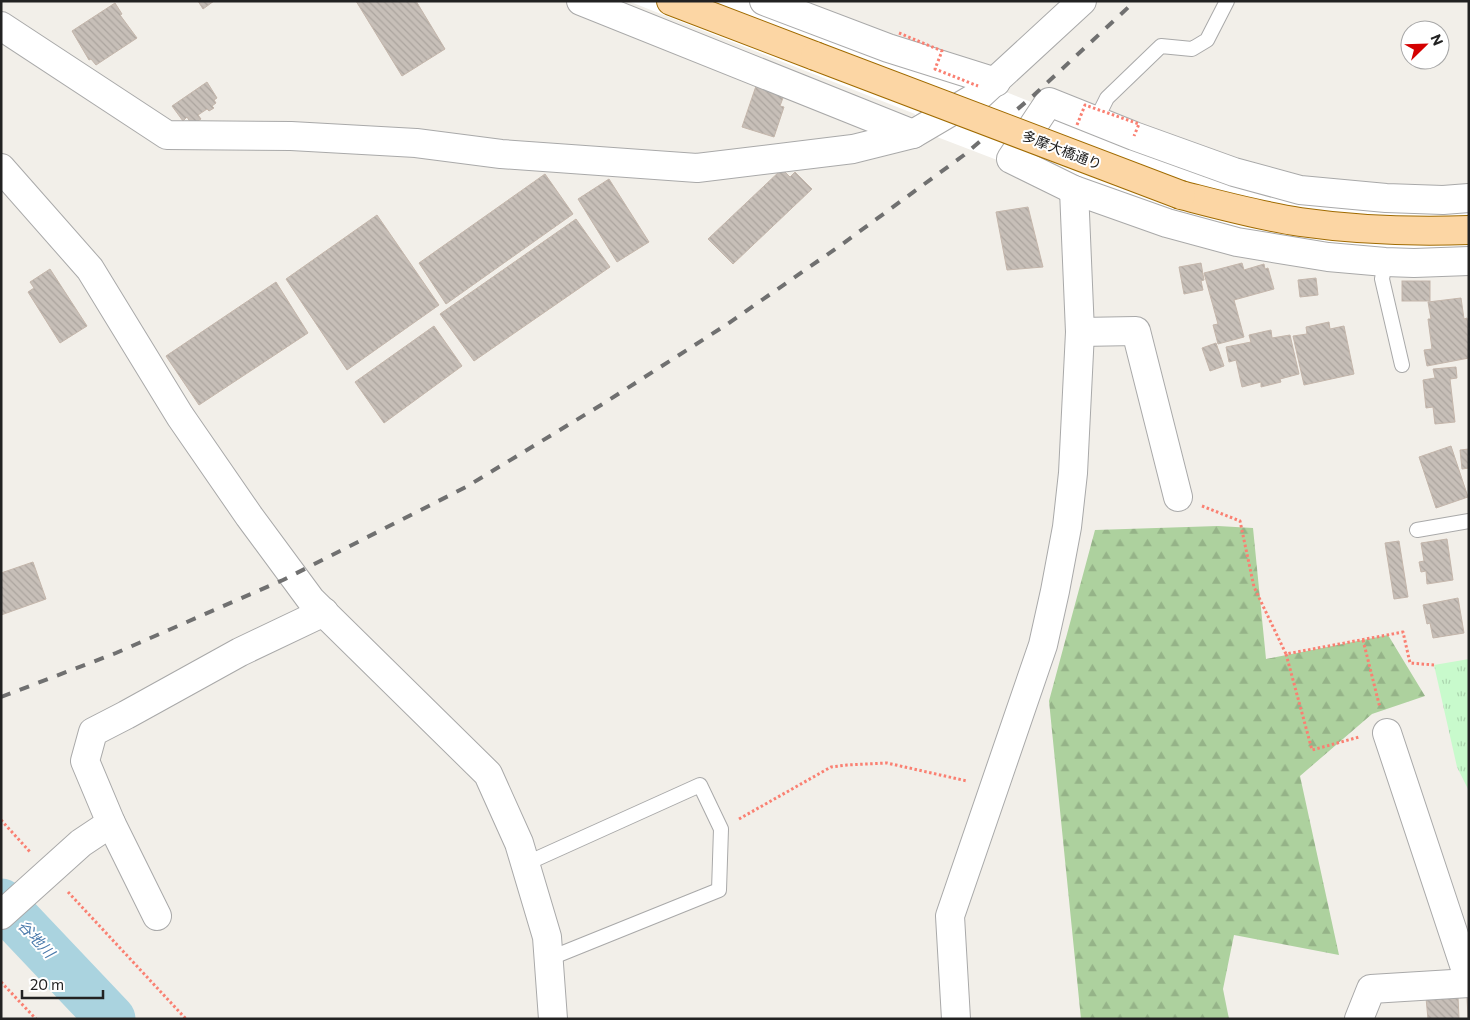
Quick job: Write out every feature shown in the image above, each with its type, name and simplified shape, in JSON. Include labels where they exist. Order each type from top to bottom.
[{"type":"main road","name":"多摩大橋通り","points":[[672,1],[1181,194],[1263,215],[1335,226],[1412,231],[1469,230]]},
{"type":"street","points":[[581,1],[913,134]]},
{"type":"street","points":[[764,1],[888,48],[996,82]]},
{"type":"street","points":[[1,26],[167,135],[291,136],[416,143],[502,154],[697,168],[853,149],[913,134],[981,94],[1082,1]]},
{"type":"street","points":[[1469,198],[1386,198],[1300,190],[1234,172],[1134,136],[1087,123],[1049,102],[1011,160],[1074,190],[1167,223],[1237,242],[1328,257],[1385,262],[1469,261]]},
{"type":"street","points":[[2,173],[90,269],[185,424],[249,516],[311,600],[488,774],[519,843],[547,937],[553,1019]]},
{"type":"street","points":[[956,1019],[950,916],[1043,645],[1056,591],[1067,526],[1074,473],[1080,332],[1074,190]]},
{"type":"street","points":[[1080,332],[1136,330],[1178,497]]},
{"type":"street","points":[[157,916],[111,823],[85,761],[93,732],[240,652],[324,612]]},
{"type":"street","points":[[1359,1019],[1371,990],[1469,982],[1377,734]]},
{"type":"street","points":[[1,915],[81,843],[111,823]]},
{"type":"lane","points":[[1087,123],[1107,98],[1161,46],[1192,49],[1207,40],[1227,1]]},
{"type":"lane","points":[[1385,262],[1382,279],[1402,365]]},
{"type":"lane","points":[[1417,530],[1469,521]]},
{"type":"lane","points":[[525,864],[700,785],[721,829],[719,890],[548,959]]},
{"type":"path","points":[[899,33],[942,51],[935,69]]},
{"type":"path","points":[[1087,123],[1085,105],[1139,124],[1134,136]]},
{"type":"path","points":[[1178,497],[1240,521],[1254,587],[1286,654],[1312,750],[1377,734],[1364,640]]},
{"type":"path","points":[[1286,654],[1403,632],[1410,663],[1434,665]]},
{"type":"path","points":[[721,829],[831,767],[847,764],[887,763],[994,787]]},
{"type":"path","points":[[1,820],[44,875],[186,1019]]},
{"type":"path","points":[[1,982],[36,1019]]},
{"type":"green space","points":[[1218,526],[1253,528],[1266,659],[1388,635],[1425,696],[1372,714],[1300,776],[1339,955],[1234,935],[1223,989],[1229,1019],[1081,1019],[1049,701],[1095,530]]},
{"type":"green space","points":[[1469,659],[1469,791],[1457,767],[1434,665]]},
{"type":"pier","points":[[628,1],[747,1],[930,70],[933,63],[1084,123],[1081,131],[1233,185],[1469,207],[1469,249],[1370,252],[1225,230],[1062,185],[911,127],[915,114]]},
{"type":"building","points":[[198,1],[214,1],[203,9]]},
{"type":"building","points":[[356,1],[416,1],[445,49],[402,76]]},
{"type":"building","points":[[115,3],[122,14],[120,15],[137,38],[96,65],[91,59],[89,60],[72,31]]},
{"type":"building","points":[[207,82],[217,98],[214,100],[216,103],[212,106],[214,108],[209,111],[207,109],[198,115],[201,119],[192,125],[187,117],[183,121],[172,106]]},
{"type":"building","points":[[756,86],[784,95],[780,106],[784,107],[774,137],[742,127]]},
{"type":"building","points":[[782,169],[790,177],[795,172],[812,189],[733,264],[708,239]]},
{"type":"building","points":[[545,174],[573,214],[446,304],[419,263]]},
{"type":"building","points":[[609,179],[649,242],[617,262],[578,199]]},
{"type":"building","points":[[1028,207],[1043,267],[1007,270],[996,212]]},
{"type":"building","points":[[377,215],[439,305],[347,370],[286,279]]},
{"type":"building","points":[[576,219],[610,267],[474,361],[440,314]]},
{"type":"building","points":[[1201,263],[1204,280],[1201,281],[1203,290],[1184,294],[1179,267]]},
{"type":"building","points":[[1242,263],[1244,270],[1264,264],[1265,269],[1268,268],[1274,289],[1234,300],[1244,337],[1218,344],[1213,325],[1218,324],[1204,273]]},
{"type":"building","points":[[50,269],[87,326],[60,343],[28,292],[34,288],[30,282]]},
{"type":"building","points":[[1316,278],[1318,295],[1300,297],[1298,280]]},
{"type":"building","points":[[1402,281],[1430,281],[1430,301],[1402,301]]},
{"type":"building","points":[[276,282],[308,333],[199,405],[166,356]]},
{"type":"building","points":[[1461,298],[1464,319],[1467,318],[1469,329],[1469,358],[1427,366],[1424,350],[1432,349],[1428,319],[1431,319],[1428,302]]},
{"type":"building","points":[[1329,322],[1330,329],[1344,326],[1354,374],[1304,385],[1293,336],[1307,334],[1306,327]]},
{"type":"building","points":[[434,326],[462,366],[384,423],[355,382]]},
{"type":"building","points":[[1271,330],[1272,338],[1290,335],[1299,374],[1280,379],[1281,382],[1261,387],[1261,382],[1242,387],[1236,360],[1229,362],[1226,347],[1251,342],[1249,335]]},
{"type":"building","points":[[1216,343],[1224,366],[1210,371],[1202,348]]},
{"type":"building","points":[[1456,367],[1457,378],[1450,379],[1455,422],[1435,424],[1433,407],[1426,408],[1423,380],[1435,378],[1433,369]]},
{"type":"building","points":[[1451,446],[1468,497],[1436,508],[1419,457]]},
{"type":"building","points":[[1469,449],[1469,468],[1462,469],[1460,450]]},
{"type":"building","points":[[1447,539],[1453,580],[1427,584],[1426,571],[1421,572],[1419,562],[1424,561],[1421,543]]},
{"type":"building","points":[[1399,541],[1408,597],[1394,599],[1385,543]]},
{"type":"building","points":[[33,562],[46,599],[1,615],[1,573]]},
{"type":"building","points":[[1458,598],[1464,633],[1433,638],[1430,623],[1427,624],[1423,605]]},
{"type":"building","points":[[1458,996],[1459,1019],[1428,1019],[1426,998]]},
{"type":"building","points":[[1467,996],[1469,996],[1469,1019],[1468,1019]]},
{"type":"waterway","name":"谷地川","points":[[1,903],[111,1019]]},
{"type":"railway","points":[[1,697],[116,653],[283,580],[466,487],[601,405],[726,325],[841,245],[964,155],[1034,95],[1135,1]]}]
